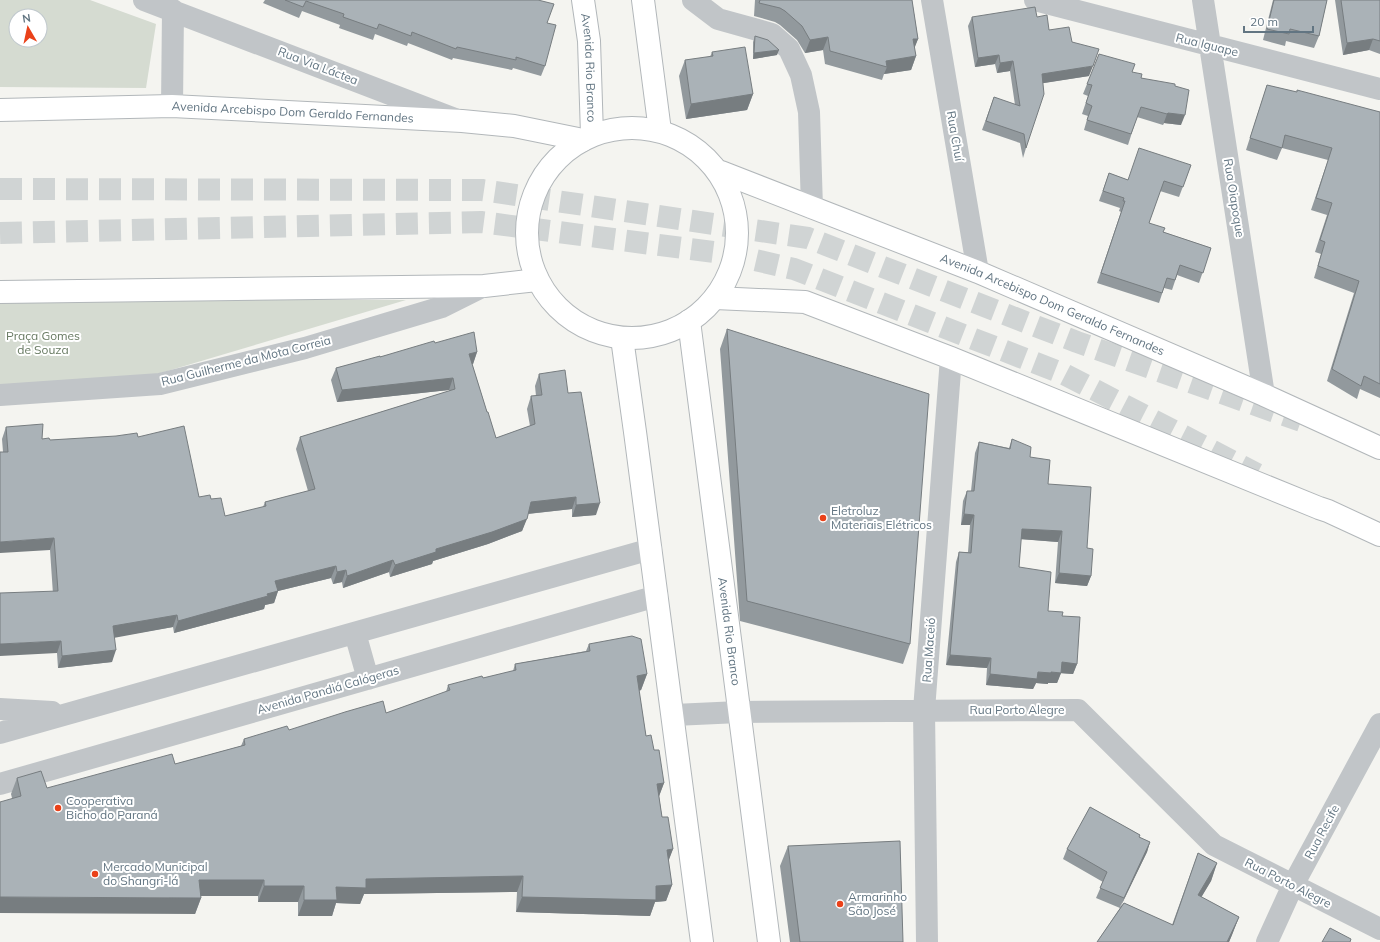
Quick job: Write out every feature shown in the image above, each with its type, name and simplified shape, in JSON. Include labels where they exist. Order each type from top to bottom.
[{"type":"main road","name":"Avenida Rio Branco","points":[[583,0],[589,41],[587,137]]},
{"type":"main road","points":[[643,0],[660,131]]},
{"type":"main road","name":"Avenida Arcebispo Dom Geraldo Fernandes","points":[[0,110],[172,106],[462,121],[514,126],[587,137]]},
{"type":"main road","points":[[626,127],[660,131],[692,145],[721,172],[733,200],[738,234],[732,268],[715,298],[689,321],[657,336],[622,338],[588,329],[558,309],[537,280],[527,247],[528,212],[540,180],[571,147],[587,137],[626,127]]},
{"type":"main road","name":"Avenida Arcebispo Dom Geraldo Fernandes","points":[[721,172],[978,272],[1264,395],[1380,448]]},
{"type":"main road","points":[[0,292],[484,286],[537,280]]},
{"type":"main road","points":[[715,298],[805,302],[951,358],[1328,511],[1380,535]]},
{"type":"main road","name":"Avenida Rio Branco","points":[[689,321],[769,942]]},
{"type":"main road","points":[[622,338],[674,715],[702,942]]},
{"type":"street","name":"Rua Via Láctea","points":[[144,0],[462,121]]},
{"type":"street","points":[[693,0],[718,19],[772,34],[789,49],[801,75],[809,112],[812,208]]},
{"type":"street","name":"Rua Chuí","points":[[932,0],[978,272]]},
{"type":"street","name":"Rua Iguape","points":[[1035,0],[1380,89]]},
{"type":"street","name":"Rua Oiapoque","points":[[1203,0],[1264,395]]},
{"type":"street","points":[[172,106],[173,10]]},
{"type":"street","name":"Rua Guilherme da Mota Correia","points":[[0,395],[160,384],[305,348],[442,307],[484,286]]},
{"type":"street","name":"Rua Maceió","points":[[927,942],[924,710],[951,358]]},
{"type":"street","points":[[0,733],[651,550]]},
{"type":"street","name":"Avenida Pandiá Calógeras","points":[[0,784],[657,596]]},
{"type":"street","points":[[355,633],[368,679]]},
{"type":"street","points":[[0,709],[69,713]]},
{"type":"street","name":"Rua Porto Alegre","points":[[674,715],[739,712],[1078,710],[1214,845],[1380,929]]},
{"type":"street","name":"Rua Recife","points":[[1267,942],[1293,885],[1380,724]]},
{"type":"green space","points":[[0,0],[90,0],[156,24],[146,88],[0,87]]},
{"type":"green space","name":"Praça Gomes de Souza","points":[[0,300],[406,300],[154,375],[0,390]]},
{"type":"building","points":[[285,0],[538,0],[554,4],[547,23],[556,25],[545,66],[516,57],[516,60],[457,47],[456,49],[412,32],[411,36],[379,24],[377,29],[343,17],[344,14],[306,1],[303,7]]},
{"type":"building","points":[[760,0],[912,0],[918,39],[913,39],[916,56],[886,61],[887,67],[830,51],[828,37],[810,40],[802,26],[785,11],[780,8],[759,3]]},
{"type":"building","points":[[1274,0],[1327,0],[1319,36],[1290,29],[1289,34],[1267,29]]},
{"type":"building","points":[[1341,0],[1380,0],[1380,41],[1373,39],[1347,43]]},
{"type":"building","points":[[1035,7],[1037,17],[1047,15],[1049,30],[1069,27],[1072,42],[1099,49],[1093,66],[1042,74],[1044,94],[1026,148],[1024,134],[986,121],[994,97],[1020,106],[1013,61],[1000,63],[999,55],[978,58],[972,17]]},
{"type":"building","points":[[755,36],[768,40],[779,50],[754,53]]},
{"type":"building","points":[[745,47],[753,94],[691,104],[685,60],[713,56],[712,52]]},
{"type":"building","points":[[1099,54],[1135,64],[1132,72],[1142,74],[1141,78],[1175,84],[1175,86],[1189,90],[1185,115],[1167,114],[1141,107],[1131,134],[1087,120],[1092,106],[1086,103],[1092,85],[1087,84]]},
{"type":"building","points":[[1267,85],[1297,92],[1297,90],[1380,112],[1380,384],[1364,376],[1361,386],[1332,369],[1359,281],[1318,266],[1325,242],[1320,240],[1332,203],[1316,198],[1332,148],[1285,135],[1282,148],[1250,138]]},
{"type":"building","points":[[1139,148],[1191,165],[1183,187],[1164,181],[1149,223],[1165,228],[1163,232],[1211,248],[1203,273],[1180,265],[1175,280],[1167,278],[1162,293],[1101,273],[1125,201],[1123,201],[1124,198],[1103,191],[1109,173],[1128,180]]},
{"type":"building","name":"Eletroluz Materiais Elétricos","points":[[727,329],[929,394],[910,644],[747,601]]},
{"type":"building","points":[[474,332],[477,352],[469,354],[496,438],[535,424],[531,396],[542,395],[539,374],[565,370],[568,393],[581,392],[600,503],[576,505],[576,497],[531,502],[527,519],[492,532],[436,549],[436,552],[395,565],[393,560],[347,576],[346,570],[337,572],[336,566],[275,581],[278,591],[267,594],[268,596],[178,621],[177,615],[113,626],[116,650],[62,656],[61,641],[0,644],[0,593],[58,591],[54,538],[0,542],[0,452],[8,452],[6,427],[43,424],[42,439],[49,438],[50,440],[116,436],[137,433],[138,437],[184,426],[199,497],[210,495],[211,499],[221,498],[225,516],[266,506],[265,502],[315,489],[300,437],[455,389],[453,378],[342,390],[336,368],[434,341],[435,343]]},
{"type":"building","points":[[1012,439],[1031,447],[1030,457],[1050,460],[1048,484],[1091,487],[1087,548],[1093,549],[1091,576],[1059,573],[1062,531],[1022,529],[1019,567],[1051,572],[1048,611],[1063,612],[1062,616],[1080,617],[1077,664],[1062,662],[1061,673],[1038,672],[1037,679],[990,674],[991,658],[950,655],[959,552],[971,553],[974,515],[964,514],[967,491],[974,491],[979,442],[1010,449]]},
{"type":"building","points":[[632,636],[641,639],[647,674],[637,676],[646,736],[651,735],[654,750],[659,750],[664,783],[657,784],[662,817],[668,817],[673,849],[667,850],[672,885],[656,886],[656,900],[522,897],[523,876],[366,879],[366,888],[336,887],[337,900],[304,900],[304,886],[264,886],[264,880],[199,880],[201,898],[0,897],[0,802],[21,796],[17,778],[41,771],[47,788],[172,754],[175,764],[245,745],[244,739],[287,726],[289,730],[383,701],[386,713],[450,690],[448,685],[482,676],[483,678],[516,670],[515,664],[590,651],[589,644]]},
{"type":"building","points":[[1090,807],[1140,835],[1139,837],[1150,842],[1124,898],[1100,888],[1107,872],[1067,849]]},
{"type":"building","name":"Armarinho São José","points":[[900,841],[903,942],[800,942],[788,846]]},
{"type":"building","points":[[1198,853],[1217,863],[1198,895],[1239,917],[1227,942],[1097,942],[1124,903],[1173,925]]},
{"type":"building","points":[[1330,928],[1351,939],[1350,942],[1322,942]]},
{"type":"tunnel","points":[[0,189],[482,190],[808,238],[1077,342],[1301,421]]},
{"type":"tunnel","points":[[0,233],[481,222],[729,254],[794,269],[1064,374],[1257,474]]},
{"type":"place","name":"Eletroluz Materiais Elétricos","points":[[823,518]]},
{"type":"place","name":"Cooperativa Bicho do Paraná","points":[[58,808]]},
{"type":"place","name":"Mercado Municipal do Shangri-lá","points":[[95,874]]},
{"type":"place","name":"Armarinho São José","points":[[840,904]]}]
